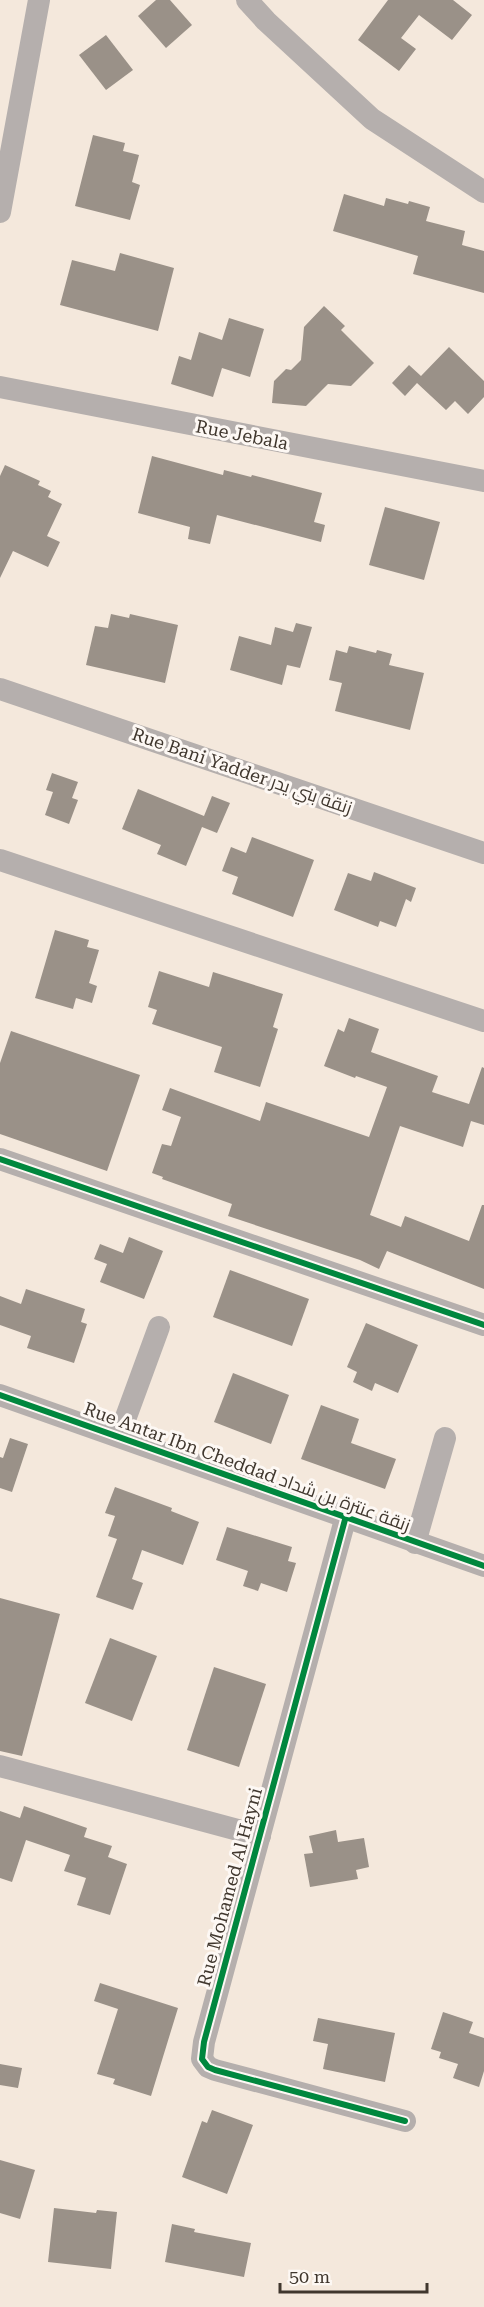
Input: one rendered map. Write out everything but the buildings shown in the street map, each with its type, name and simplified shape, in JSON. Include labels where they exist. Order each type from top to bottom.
[{"type":"street","points":[[247,0],[266,21],[372,119],[484,192]]},
{"type":"street","points":[[0,212],[41,2]]},
{"type":"street","name":"Rue Jebala","points":[[0,387],[484,481]]},
{"type":"street","name":"Rue Bani Yadder زنقة بني يدر","points":[[0,689],[484,853]]},
{"type":"street","points":[[0,860],[484,1021]]},
{"type":"street","points":[[0,1159],[484,1325]]},
{"type":"street","points":[[119,1436],[159,1327]]},
{"type":"street","name":"Rue Antar Ibn Cheddad زنقة عنترة بن شداد","points":[[0,1395],[484,1566]]},
{"type":"street","points":[[415,1543],[446,1438]]},
{"type":"street","name":"Rue Mohamed Al Hayni","points":[[346,1516],[204,2042],[202,2059],[212,2070],[405,2121]]},
{"type":"street","points":[[0,1766],[260,1836]]},
{"type":"cycle path","points":[[0,1159],[484,1325]]},
{"type":"cycle path","points":[[0,1395],[484,1566]]},
{"type":"cycle path","points":[[346,1516],[204,2042],[202,2059],[208,2067],[215,2070],[405,2121]]}]
